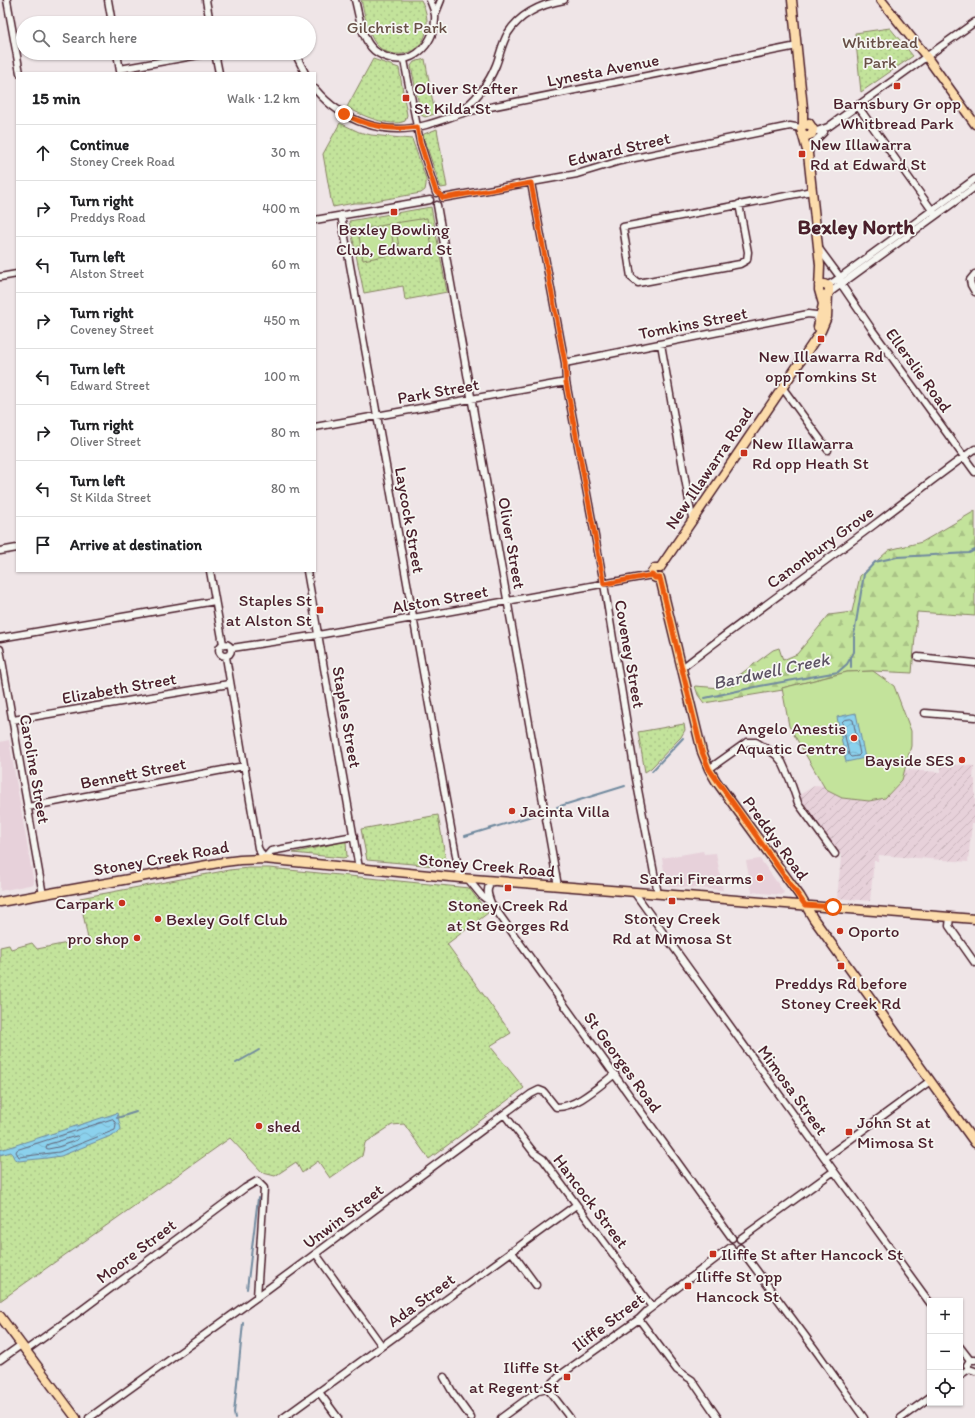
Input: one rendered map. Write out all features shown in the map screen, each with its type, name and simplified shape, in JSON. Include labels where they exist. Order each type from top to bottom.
[{"type":"main road","name":"New Illawarra Road","points":[[782,386],[786,384],[823,326],[828,311],[819,258],[808,154],[802,129],[803,108],[792,0]]},
{"type":"main road","points":[[881,0],[926,56],[975,124]]},
{"type":"main road","name":"New Illawarra Road","points":[[803,108],[812,132],[808,154]]},
{"type":"main road","points":[[802,129],[806,136],[812,132]]},
{"type":"main road","name":"New Illawarra Road","points":[[660,568],[692,518],[782,386],[783,382],[815,333],[819,324],[825,289]]},
{"type":"main road","name":"Preddys Road","points":[[660,568],[663,572],[656,576],[682,668],[702,752],[709,769],[930,1082],[975,1143]]},
{"type":"main road","name":"Stoney Creek Road","points":[[0,902],[224,862],[246,859],[264,859],[468,879],[975,919]]},
{"type":"main road","points":[[0,1316],[76,1418]]},
{"type":"street","points":[[7,0],[16,51]]},
{"type":"street","points":[[108,0],[111,16]]},
{"type":"street","points":[[206,0],[209,16]]},
{"type":"street","points":[[355,0],[364,35],[370,46],[386,57],[399,60],[404,60],[414,56],[424,48],[431,35],[435,16],[441,0]]},
{"type":"street","points":[[430,0],[435,16]]},
{"type":"street","points":[[450,117],[470,103],[484,86],[495,67],[507,35],[519,20],[539,7],[564,0]]},
{"type":"street","points":[[812,132],[828,126],[975,22]]},
{"type":"street","name":"Lynesta Avenue","points":[[316,90],[334,108],[357,121],[382,128],[406,129],[434,123],[470,111],[797,46]]},
{"type":"street","points":[[18,60],[20,72]]},
{"type":"street","points":[[118,60],[120,71],[175,60]]},
{"type":"street","points":[[216,60],[219,72]]},
{"type":"street","points":[[298,60],[304,72]]},
{"type":"street","points":[[404,60],[420,142],[436,192],[443,198],[442,203],[437,205],[432,203],[430,200]]},
{"type":"street","points":[[857,106],[934,213]]},
{"type":"street","points":[[790,126],[798,121],[803,108]]},
{"type":"street","name":"Edward Street","points":[[443,198],[577,174],[620,161],[790,126],[802,129]]},
{"type":"street","points":[[808,154],[812,144],[828,126]]},
{"type":"street","points":[[812,132],[817,136],[824,132]]},
{"type":"street","points":[[825,289],[841,284],[975,180]]},
{"type":"street","name":"Coveney Street","points":[[531,183],[565,363],[566,382],[604,584],[636,779],[658,894]]},
{"type":"street","points":[[825,289],[840,277],[934,213],[975,188]]},
{"type":"street","points":[[739,204],[748,252],[747,260],[740,264],[638,283],[631,278],[623,227],[739,204],[812,190]]},
{"type":"street","points":[[430,200],[431,196],[436,192]]},
{"type":"street","points":[[316,220],[430,200]]},
{"type":"street","name":"Oliver Street","points":[[437,205],[473,399],[558,886]]},
{"type":"street","name":"Laycock Street","points":[[341,215],[460,878]]},
{"type":"street","points":[[818,245],[824,258],[840,277],[841,284]]},
{"type":"street","points":[[0,277],[16,274]]},
{"type":"street","points":[[975,274],[970,280],[975,292]]},
{"type":"street","name":"Ellerslie Road","points":[[841,284],[873,331],[975,472]]},
{"type":"street","name":"Tomkins Street","points":[[565,363],[808,314],[817,315],[819,324]]},
{"type":"street","points":[[661,344],[692,518]]},
{"type":"street","name":"Park Street","points":[[316,427],[566,382]]},
{"type":"street","points":[[782,386],[828,450]]},
{"type":"street","name":"Canonbury Grove","points":[[682,668],[975,449]]},
{"type":"street","points":[[0,551],[16,548]]},
{"type":"street","points":[[210,572],[223,644],[220,647],[219,652],[226,657]]},
{"type":"street","name":"Staples Street","points":[[307,572],[359,868]]},
{"type":"street","name":"Alston Street","points":[[232,648],[318,635],[413,617],[656,576]]},
{"type":"street","points":[[0,638],[215,601]]},
{"type":"street","points":[[223,644],[227,644],[232,648],[230,654],[226,657]]},
{"type":"street","name":"Caroline Street","points":[[0,649],[43,895]]},
{"type":"street","points":[[226,657],[229,684],[258,848],[264,859],[271,851],[354,836]]},
{"type":"street","points":[[918,658],[975,663]]},
{"type":"street","name":"Elizabeth Street","points":[[12,720],[229,684]]},
{"type":"street","points":[[0,692],[7,690]]},
{"type":"street","points":[[925,713],[975,717]]},
{"type":"street","points":[[709,769],[747,742],[756,742],[766,748],[776,755],[782,762],[798,803],[835,854]]},
{"type":"street","name":"Bennett Street","points":[[28,807],[244,766]]},
{"type":"street","name":"St Georges Road","points":[[468,879],[482,896],[491,903],[732,1238]]},
{"type":"street","points":[[491,903],[488,888],[490,883],[496,881]]},
{"type":"street","name":"Mimosa Street","points":[[634,892],[639,901],[927,1299]]},
{"type":"street","points":[[950,917],[949,926],[975,963]]},
{"type":"street","name":"Unwin Street","points":[[88,1418],[316,1254],[531,1094],[539,1090],[544,1092],[556,1106],[564,1107],[579,1100],[615,1074]]},
{"type":"street","points":[[825,1158],[930,1082]]},
{"type":"street","name":"Hancock Street","points":[[504,1114],[534,1153],[543,1159],[652,1307]]},
{"type":"street","points":[[740,1239],[834,1171]]},
{"type":"street","name":"Moore Street","points":[[0,1360],[23,1348],[83,1309],[245,1188],[257,1181],[264,1188],[257,1297]]},
{"type":"street","name":"Ada Street","points":[[282,1418],[576,1205]]},
{"type":"street","points":[[740,1239],[736,1237],[732,1238],[730,1242],[731,1247],[736,1250],[740,1248]]},
{"type":"street","points":[[740,1239],[742,1244],[740,1248]]},
{"type":"street","name":"Iliffe Street","points":[[501,1418],[539,1390],[547,1388],[563,1373],[639,1319],[652,1307],[731,1247]]},
{"type":"street","points":[[740,1248],[864,1418]]},
{"type":"street","points":[[511,1251],[536,1285]]},
{"type":"street","points":[[316,1254],[382,1346]]},
{"type":"street","points":[[639,1319],[678,1370],[692,1380],[718,1418]]},
{"type":"street","points":[[963,1350],[972,1360],[967,1364],[972,1370]]},
{"type":"street","points":[[444,1377],[453,1393],[471,1418]]},
{"type":"street","points":[[547,1388],[570,1418]]},
{"type":"street","points":[[319,1392],[338,1418]]},
{"type":"street","points":[[901,1418],[927,1399]]},
{"type":"shaded area","points":[[9,740],[34,884],[0,891],[0,742]]},
{"type":"shaded area","points":[[941,764],[974,766],[973,779],[975,779],[975,823],[972,823],[968,862],[879,855],[878,861],[874,861],[870,901],[837,898],[842,855],[838,853],[798,796],[816,785],[824,786],[826,790],[842,798],[869,801],[885,798],[902,780],[905,770],[941,772]]},
{"type":"shaded area","points":[[703,851],[704,854],[716,853],[723,890],[669,886],[666,884],[662,858]]},
{"type":"shaded area","name":"Safari Firearms","points":[[760,859],[784,892],[782,895],[752,892],[746,861]]},
{"type":"green space","name":"Gilchrist Park","points":[[361,0],[421,0],[425,9],[427,22],[425,36],[421,43],[416,48],[402,54],[395,54],[382,49],[376,44],[370,34]]},
{"type":"green space","name":"Whitbread Park","points":[[890,28],[913,56],[861,92],[855,33]]},
{"type":"green space","points":[[373,59],[399,68],[407,115],[405,121],[399,123],[383,122],[359,114],[347,107]]},
{"type":"green space","name":"Gilchrist Park","points":[[425,59],[435,114],[425,117],[421,115],[411,66],[414,62]]},
{"type":"green space","points":[[340,123],[359,132],[371,135],[412,139],[426,179],[425,190],[421,193],[333,207],[323,154]]},
{"type":"green space","points":[[437,129],[447,187],[441,188],[423,136],[424,134]]},
{"type":"green space","points":[[431,207],[447,292],[405,300],[403,286],[364,293],[349,221]]},
{"type":"green space","points":[[427,218],[432,248],[400,253],[395,223]]},
{"type":"green space","points":[[390,224],[395,254],[363,260],[358,230]]},
{"type":"green space","points":[[975,511],[975,616],[917,612],[912,673],[873,671],[847,672],[782,688],[783,690],[704,703],[698,695],[695,686],[722,688],[773,650],[779,648],[783,660],[797,654],[829,615],[852,612],[860,576],[889,550],[922,542]]},
{"type":"green space","name":"Angelo Anestis Aquatic Centre","points":[[873,671],[894,686],[911,731],[911,746],[902,780],[885,798],[869,801],[842,798],[826,790],[789,726],[782,688],[847,672]]},
{"type":"green space","points":[[684,724],[685,730],[681,737],[651,768],[645,772],[638,732]]},
{"type":"green space","points":[[438,815],[447,867],[367,860],[361,829]]},
{"type":"green space","points":[[346,841],[347,857],[343,858],[293,853]]},
{"type":"green space","points":[[269,868],[469,888],[488,913],[447,944],[511,1033],[490,1046],[524,1088],[429,1159],[404,1124],[392,1125],[365,1143],[362,1156],[330,1178],[318,1161],[302,1173],[296,1162],[275,1176],[263,1173],[230,1138],[0,1301],[0,947],[9,945],[11,949],[32,943],[37,949],[88,939],[80,898],[229,870]]},
{"type":"water","points":[[856,713],[865,758],[846,762],[837,717]]},
{"type":"water","points":[[117,1113],[121,1129],[118,1133],[61,1156],[19,1161],[14,1158],[11,1152],[0,1155],[0,1150]]},
{"type":"waterway","name":"Bardwell Creek","points":[[705,698],[760,686],[838,672],[847,664],[854,652],[854,635],[864,574],[875,562],[897,557],[969,553],[975,550]]},
{"type":"waterway","name":"Bardwell Creek","points":[[851,657],[851,667]]},
{"type":"waterway","name":"Bardwell Creek","points":[[652,771],[683,738]]},
{"type":"waterway","name":"Bardwell Creek","points":[[557,807],[625,786]]},
{"type":"waterway","name":"Bardwell Creek","points":[[465,836],[535,815]]},
{"type":"waterway","name":"Bardwell Creek","points":[[236,1063],[259,1050]]},
{"type":"waterway","name":"Bardwell Creek","points":[[117,1118],[136,1112]]},
{"type":"waterway","points":[[247,1289],[258,1198]]},
{"type":"waterway","points":[[235,1418],[234,1413],[243,1323]]},
{"type":"place","name":"Barnsbury Gr opp Whitbread Park","points":[[897,86]]},
{"type":"place","name":"Oliver St after St Kilda St","points":[[406,98]]},
{"type":"place","name":"New Illawarra Rd at Edward St","points":[[802,154]]},
{"type":"place","name":"Bexley Bowling Club, Edward St","points":[[394,212]]},
{"type":"place","name":"New Illawarra Rd opp Tomkins St","points":[[821,339]]},
{"type":"place","name":"New Illawarra Rd opp Heath St","points":[[744,453]]},
{"type":"place","name":"Staples St at Alston St","points":[[320,610]]},
{"type":"place","name":"Angelo Anestis Aquatic Centre","points":[[854,738]]},
{"type":"place","name":"Bayside SES","points":[[962,760]]},
{"type":"place","name":"Jacinta Villa","points":[[512,811]]},
{"type":"place","name":"Safari Firearms","points":[[760,878]]},
{"type":"place","name":"Stoney Creek Rd at St Georges Rd","points":[[508,888]]},
{"type":"place","name":"Stoney Creek Rd at Mimosa St","points":[[672,901]]},
{"type":"place","name":"Carpark","points":[[122,903]]},
{"type":"place","name":"Bexley Golf Club","points":[[158,919]]},
{"type":"place","name":"Oporto","points":[[840,931]]},
{"type":"place","name":"pro shop","points":[[137,938]]},
{"type":"place","name":"Preddys Rd before Stoney Creek Rd","points":[[841,966]]},
{"type":"place","name":"shed","points":[[259,1126]]},
{"type":"place","name":"John St at Mimosa St","points":[[849,1132]]},
{"type":"place","name":"Iliffe St after Hancock St","points":[[713,1254]]},
{"type":"place","name":"Iliffe St opp Hancock St","points":[[688,1286]]},
{"type":"place","name":"Iliffe St at Regent St","points":[[567,1377]]},
{"type":"district","name":"Bexley North","points":[[856,226]]},
{"type":"route","points":[[344,114],[370,126],[395,129],[417,127],[420,142],[436,192],[443,198],[531,183],[565,363],[566,382],[604,584],[652,575],[655,578],[660,578],[702,752],[709,769],[716,781],[805,905],[833,907]]}]
